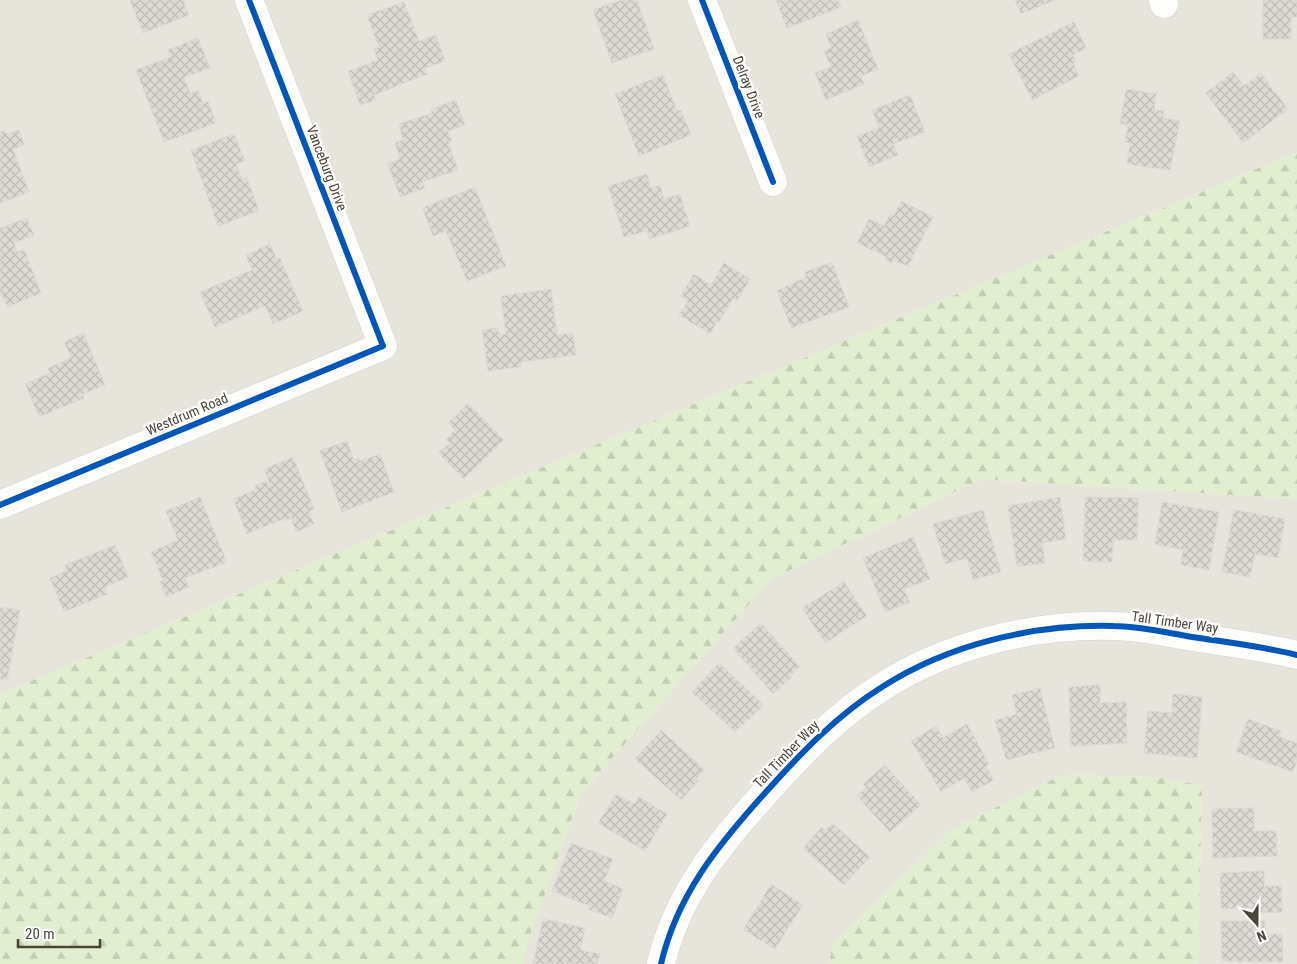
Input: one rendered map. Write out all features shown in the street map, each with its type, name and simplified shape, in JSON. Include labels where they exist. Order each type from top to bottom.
[{"type":"street","name":"Vanceburg Drive","points":[[249,0],[383,346]]},
{"type":"street","name":"Delray Drive","points":[[702,0],[772,182]]},
{"type":"street","name":"Westdrum Road","points":[[0,505],[383,346]]},
{"type":"street","name":"Tall Timber Way","points":[[661,964],[666,941],[696,878],[728,834],[760,798],[809,745],[852,708],[885,685],[931,661],[1002,637],[1062,627],[1113,626],[1297,655]]},
{"type":"shaded area","points":[[0,0],[1297,0],[1297,152],[0,694]]},
{"type":"shaded area","points":[[982,479],[1297,499],[1297,964],[1198,964],[1202,785],[1154,777],[1062,775],[952,829],[833,944],[829,964],[524,964],[524,952],[581,793],[771,579]]},
{"type":"green space","points":[[1297,152],[1297,499],[982,479],[771,579],[581,793],[524,952],[524,964],[0,964],[0,694]]},
{"type":"green space","points":[[1062,775],[1154,777],[1202,785],[1198,964],[829,964],[833,944],[952,829]]},
{"type":"building","points":[[130,0],[183,0],[189,15],[143,33]]},
{"type":"building","points":[[621,0],[637,0],[654,49],[612,63],[593,10]]},
{"type":"building","points":[[776,0],[838,0],[841,7],[787,28]]},
{"type":"building","points":[[1015,0],[1055,0],[1021,14]]},
{"type":"building","points":[[1263,0],[1297,0],[1297,17],[1291,17],[1291,39],[1263,39]]},
{"type":"building","points":[[404,2],[419,41],[436,35],[445,61],[425,68],[427,74],[374,95],[376,100],[360,105],[348,71],[378,60],[374,49],[379,47],[367,15]]},
{"type":"building","points":[[858,20],[878,69],[861,76],[864,84],[826,100],[815,73],[831,67],[824,51],[831,48],[826,34]]},
{"type":"building","points":[[1074,22],[1086,48],[1073,55],[1076,62],[1073,63],[1079,76],[1032,100],[1009,54]]},
{"type":"building","points":[[198,38],[210,68],[184,77],[190,93],[198,90],[203,104],[208,101],[216,123],[164,142],[136,70],[171,57],[168,50]]},
{"type":"building","points":[[1233,72],[1244,86],[1261,73],[1288,109],[1243,143],[1206,93]]},
{"type":"building","points":[[663,75],[677,111],[681,110],[691,135],[639,156],[615,94]]},
{"type":"building","points":[[1126,89],[1156,94],[1154,110],[1164,111],[1163,118],[1180,121],[1170,170],[1127,164],[1130,143],[1125,142],[1128,125],[1120,124]]},
{"type":"building","points":[[910,95],[925,132],[893,144],[898,155],[869,167],[857,136],[879,128],[872,110]]},
{"type":"building","points":[[456,100],[465,125],[448,131],[452,140],[448,142],[458,170],[422,182],[425,188],[400,197],[388,164],[400,159],[395,143],[403,140],[399,124],[432,113],[431,109]]},
{"type":"building","points":[[5,130],[7,134],[19,130],[24,145],[13,149],[29,192],[0,203],[0,132]]},
{"type":"building","points":[[234,134],[245,161],[236,164],[242,179],[247,177],[259,211],[218,226],[191,150]]},
{"type":"building","points":[[647,174],[651,188],[660,185],[664,199],[680,194],[690,226],[649,239],[647,231],[624,237],[608,186]]},
{"type":"building","points":[[475,187],[506,266],[467,281],[446,231],[433,236],[422,208]]},
{"type":"building","points":[[901,201],[933,217],[908,266],[893,260],[892,263],[885,260],[887,257],[857,243],[869,219],[884,226],[890,214],[894,216]]},
{"type":"building","points":[[27,218],[34,235],[14,243],[17,252],[24,249],[41,293],[7,307],[0,291],[0,228]]},
{"type":"building","points":[[270,244],[277,260],[280,258],[303,311],[273,324],[265,306],[215,327],[200,292],[252,270],[246,255]]},
{"type":"building","points":[[832,262],[849,307],[791,328],[777,291],[806,277],[805,272]]},
{"type":"building","points":[[724,263],[750,279],[737,301],[733,298],[710,334],[679,315],[688,301],[681,296],[694,274],[711,285]]},
{"type":"building","points":[[551,289],[557,335],[573,333],[576,355],[520,362],[521,367],[488,371],[482,330],[498,328],[499,334],[506,334],[501,296]]},
{"type":"building","points":[[83,333],[105,385],[83,394],[84,398],[39,417],[25,384],[50,373],[48,368],[71,358],[64,342]]},
{"type":"building","points":[[468,403],[504,440],[464,479],[438,453],[450,443],[446,439],[455,430],[448,423]]},
{"type":"building","points":[[347,441],[354,460],[359,458],[360,461],[380,454],[394,492],[342,512],[320,451]]},
{"type":"building","points":[[293,457],[314,509],[309,511],[314,524],[296,532],[291,518],[284,521],[283,519],[247,534],[233,499],[255,490],[254,486],[266,481],[270,484],[264,469]]},
{"type":"building","points":[[200,497],[227,562],[185,578],[189,587],[166,597],[160,582],[163,580],[151,552],[178,540],[166,511]]},
{"type":"building","points":[[1060,497],[1066,539],[1042,543],[1045,563],[1017,567],[1008,506]]},
{"type":"building","points":[[1085,497],[1138,498],[1137,540],[1113,540],[1112,562],[1083,561]]},
{"type":"building","points":[[1162,502],[1219,512],[1209,570],[1181,565],[1183,550],[1155,544]]},
{"type":"building","points":[[983,510],[1001,572],[973,580],[967,558],[945,564],[933,524]]},
{"type":"building","points":[[1234,510],[1285,519],[1278,558],[1255,554],[1250,577],[1222,572]]},
{"type":"building","points":[[913,537],[930,579],[904,589],[910,602],[885,612],[863,558]]},
{"type":"building","points":[[115,545],[128,577],[105,587],[107,594],[64,612],[50,578],[66,571],[65,565]]},
{"type":"building","points":[[844,582],[867,616],[825,643],[802,608]]},
{"type":"building","points":[[0,607],[20,610],[7,680],[0,679]]},
{"type":"building","points":[[761,623],[800,667],[773,694],[733,648]]},
{"type":"building","points":[[719,663],[764,705],[735,732],[692,692]]},
{"type":"building","points":[[1100,685],[1100,703],[1126,702],[1127,743],[1071,746],[1069,687]]},
{"type":"building","points":[[1040,688],[1055,748],[1006,760],[995,720],[1017,714],[1012,695]]},
{"type":"building","points":[[1173,694],[1202,697],[1197,758],[1144,753],[1148,711],[1172,713]]},
{"type":"building","points":[[1248,719],[1281,731],[1279,737],[1297,743],[1297,761],[1293,772],[1236,752]]},
{"type":"building","points":[[967,724],[989,764],[986,766],[994,780],[972,792],[964,778],[941,792],[911,741],[936,726],[943,738]]},
{"type":"building","points":[[661,730],[704,769],[697,778],[699,780],[681,800],[635,759]]},
{"type":"building","points":[[885,765],[921,805],[890,832],[857,796],[866,787],[863,784]]},
{"type":"building","points":[[616,794],[634,804],[639,797],[667,814],[645,851],[598,823]]},
{"type":"building","points":[[1254,808],[1254,831],[1276,831],[1277,856],[1213,858],[1212,809]]},
{"type":"building","points":[[832,823],[870,857],[844,885],[803,848],[822,827],[825,830]]},
{"type":"building","points":[[571,843],[613,859],[604,881],[623,889],[612,918],[588,909],[590,906],[552,891]]},
{"type":"building","points":[[1264,871],[1264,886],[1281,886],[1282,912],[1254,913],[1254,908],[1221,909],[1220,873]]},
{"type":"building","points":[[771,884],[803,905],[775,949],[743,930]]},
{"type":"building","points":[[543,919],[585,928],[580,950],[600,954],[597,964],[533,964]]},
{"type":"building","points":[[1221,921],[1265,921],[1265,934],[1282,934],[1283,962],[1222,961]]},
{"type":"cycle path","points":[[0,505],[383,346],[249,0]]},
{"type":"cycle path","points":[[702,0],[773,182]]},
{"type":"cycle path","points":[[661,964],[677,915],[701,872],[731,832],[792,764],[834,723],[865,698],[908,672],[964,648],[993,640],[1023,633],[1083,626],[1124,626],[1261,647],[1297,655]]}]
